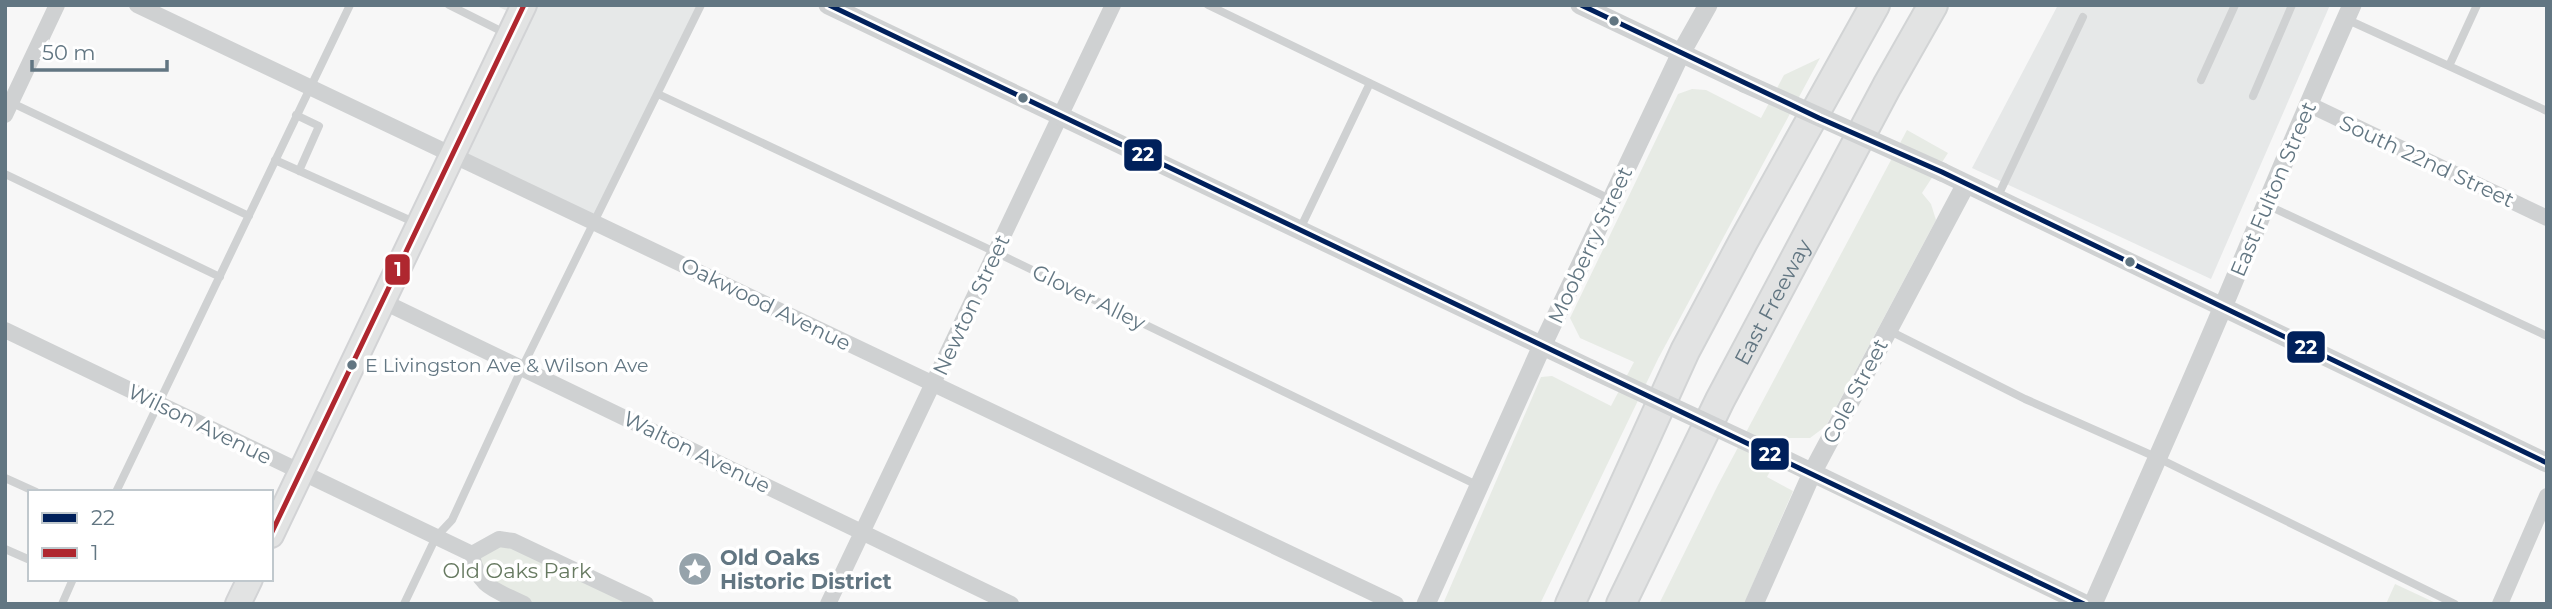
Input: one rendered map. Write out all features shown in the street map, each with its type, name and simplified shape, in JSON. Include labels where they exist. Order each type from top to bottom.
[{"type":"highway","points":[[1570,604],[1685,351],[1749,230],[1875,5]]},
{"type":"highway","name":"East Freeway","points":[[1621,604],[1720,400],[1933,5]]},
{"type":"main road","points":[[273,531],[524,5]]},
{"type":"main road","points":[[238,604],[249,581]]},
{"type":"street","points":[[7,105],[57,5]]},
{"type":"street","name":"Oakwood Avenue","points":[[137,5],[1396,604]]},
{"type":"street","points":[[828,5],[2085,604]]},
{"type":"street","name":"Newton Street","points":[[828,604],[1113,5]]},
{"type":"street","points":[[1580,5],[1744,83],[1942,172],[2547,463]]},
{"type":"street","name":"Mooberry Street","points":[[1426,604],[1542,346],[1681,53],[1708,5]]},
{"type":"street","name":"East Fulton Street","points":[[2093,604],[2349,12]]},
{"type":"street","name":"South 22nd Street","points":[[2308,104],[2547,218]]},
{"type":"street","name":"Cole Street","points":[[1754,604],[1812,473],[1966,184]]},
{"type":"street","name":"Walton Avenue","points":[[382,301],[1011,604]]},
{"type":"street","name":"Wilson Avenue","points":[[5,330],[472,554]]},
{"type":"street","points":[[2500,604],[2547,496]]},
{"type":"street","points":[[524,604],[486,585],[474,567],[472,554],[499,539],[513,541],[646,604]]},
{"type":"lane","points":[[117,490],[350,5]]},
{"type":"lane","points":[[449,5],[510,35]]},
{"type":"lane","points":[[404,604],[436,537],[452,520],[522,368],[701,5]]},
{"type":"lane","points":[[1208,5],[1612,200]]},
{"type":"lane","points":[[2201,80],[2235,5]]},
{"type":"lane","points":[[2253,96],[2292,5]]},
{"type":"lane","points":[[2449,66],[2477,5]]},
{"type":"lane","points":[[2349,12],[2449,66],[2547,111]]},
{"type":"lane","points":[[1997,199],[2083,17]]},
{"type":"lane","points":[[1300,230],[1370,83]]},
{"type":"lane","name":"Glover Alley","points":[[658,94],[995,251],[1479,486]]},
{"type":"lane","points":[[7,105],[249,216]]},
{"type":"lane","points":[[296,115],[319,126],[299,171]]},
{"type":"lane","points":[[275,160],[419,224]]},
{"type":"lane","points":[[5,174],[220,277]]},
{"type":"lane","points":[[2265,204],[2547,336]]},
{"type":"lane","points":[[1888,330],[2025,399],[2158,458],[2455,604]]},
{"type":"lane","points":[[5,478],[32,490]]},
{"type":"lane","points":[[5,549],[28,559]]},
{"type":"lane","points":[[62,604],[72,581]]},
{"type":"shaded area","points":[[495,5],[700,5],[597,221],[454,154],[519,17]]},
{"type":"shaded area","points":[[2058,5],[2330,5],[2211,279],[1972,168]]},
{"type":"green space","points":[[1820,58],[1658,359],[1540,604],[1443,604],[1541,377],[1552,376],[1611,406],[1634,362],[1580,338],[1570,318],[1678,94],[1692,89],[1706,90],[1761,118],[1784,75]]},
{"type":"green space","points":[[1907,130],[1948,153],[1922,193],[1931,204],[1936,220],[1826,426],[1810,438],[1787,438],[1767,477],[1793,491],[1744,604],[1659,604],[1718,485]]},
{"type":"green space","name":"Old Oaks Park","points":[[499,540],[641,604],[533,604],[485,581],[476,568],[483,548]]},
{"type":"green space","points":[[2395,584],[2438,604],[2386,604]]},
{"type":"transit line","name":"1","points":[[273,530],[524,5]]},
{"type":"transit line","name":"22","points":[[829,5],[2084,604]]},
{"type":"transit line","name":"22","points":[[1581,5],[1819,118],[1942,172],[2547,463]]},
{"type":"place","name":"E Livingston Ave & Wilson Ave","points":[[352,365]]},
{"type":"place","name":"Old Oaks Historic District","points":[[695,569]]}]
